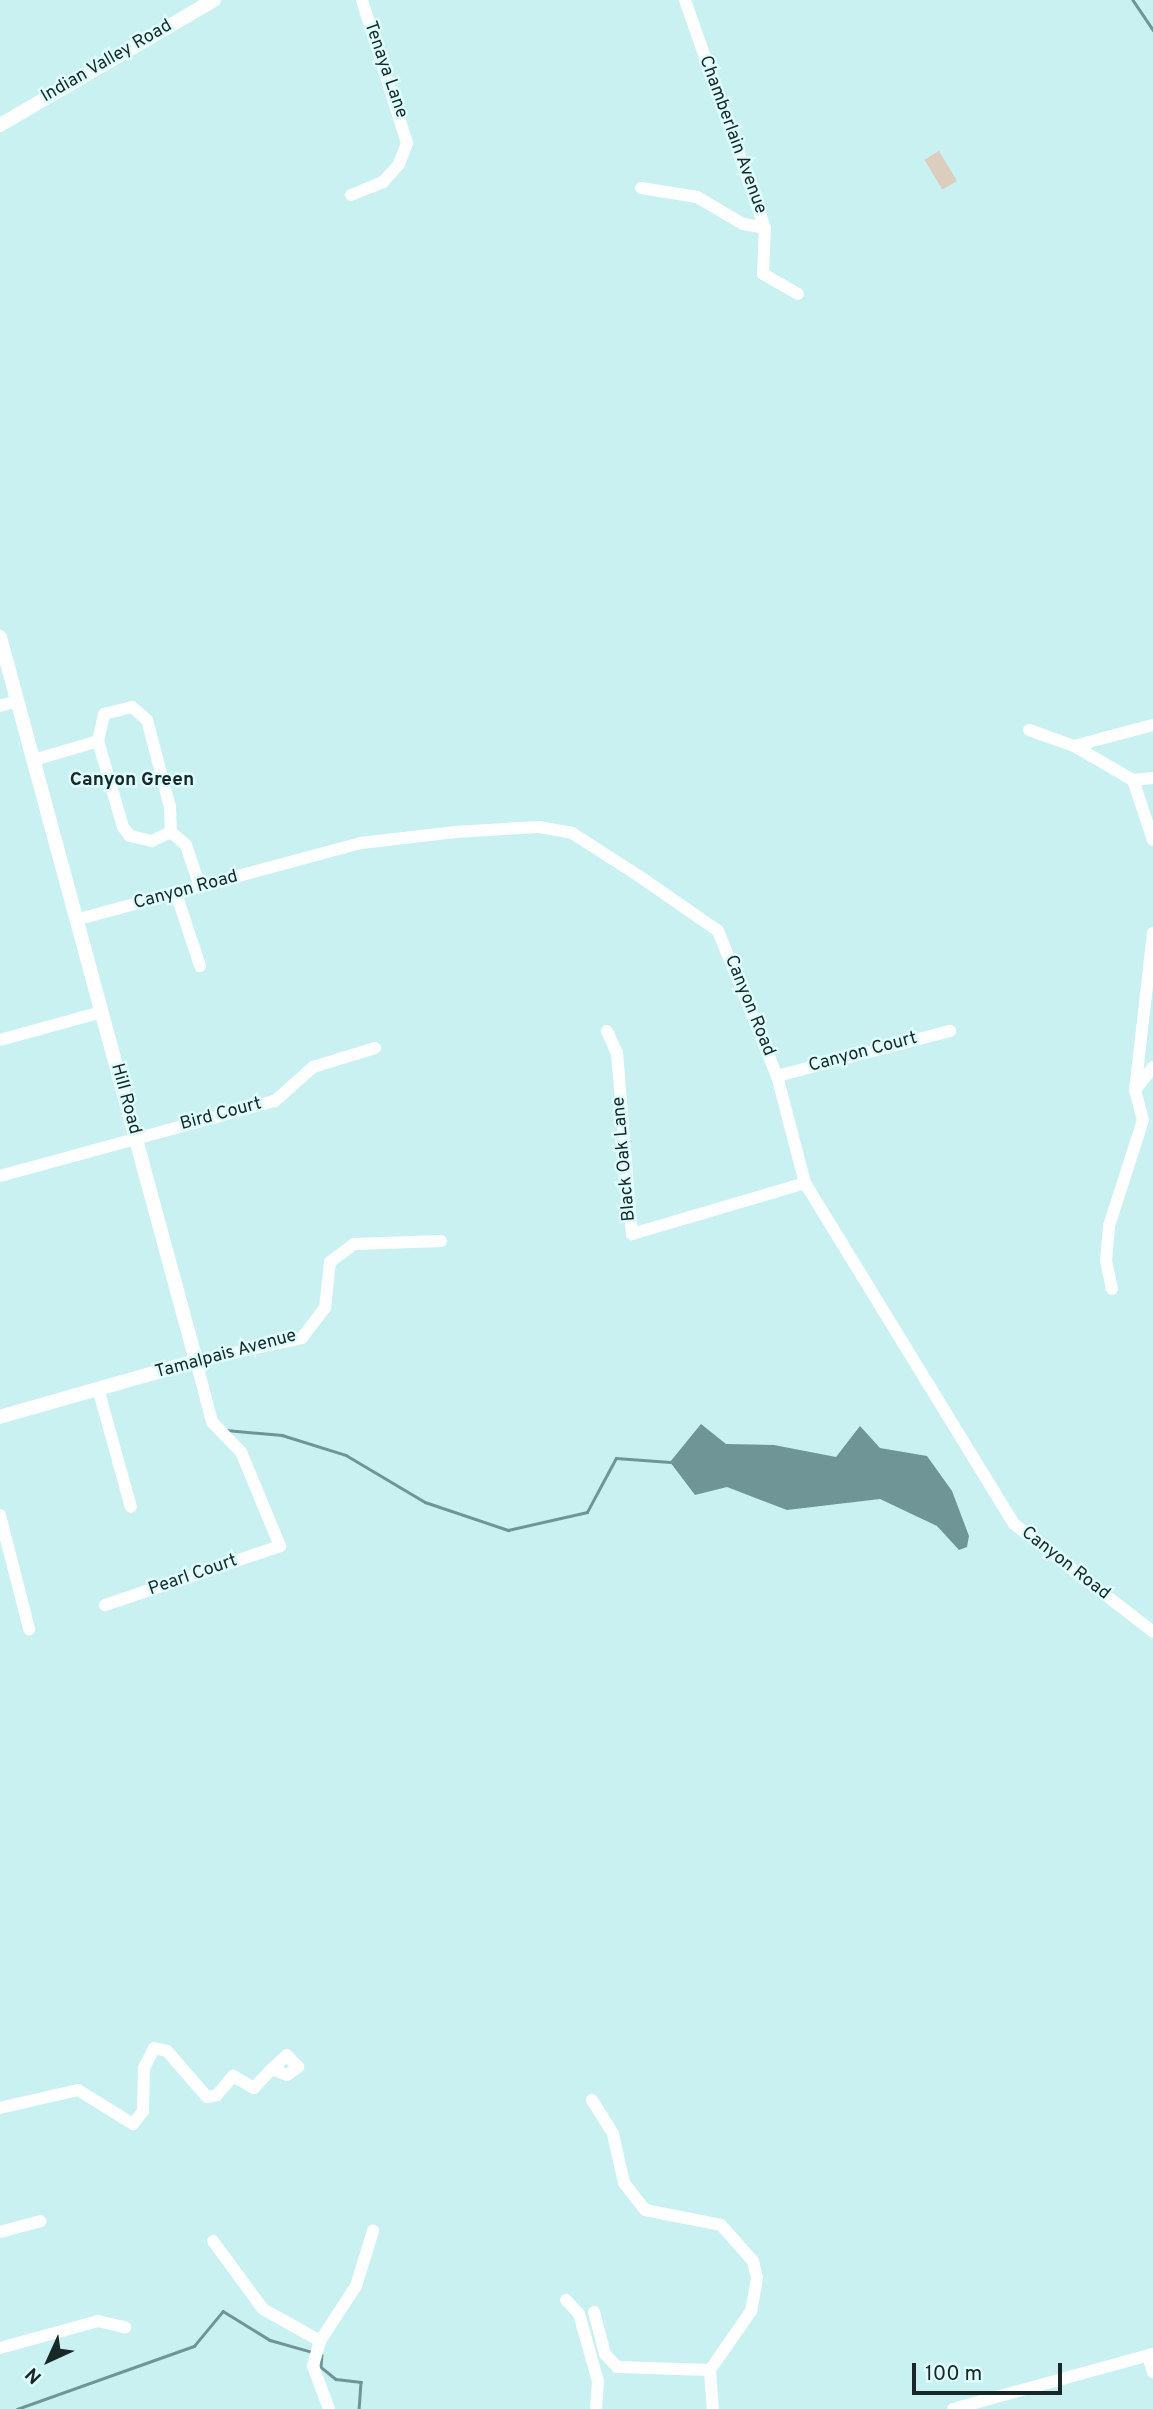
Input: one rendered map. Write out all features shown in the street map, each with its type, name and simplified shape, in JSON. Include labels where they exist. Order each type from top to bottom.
[{"type":"street","name":"Indian Valley Road","points":[[0,125],[214,0]]},
{"type":"street","name":"Tenaya Lane","points":[[351,195],[383,182],[399,164],[407,143],[362,0]]},
{"type":"street","name":"Chamberlain Avenue","points":[[685,0],[765,228],[763,274],[798,294]]},
{"type":"street","points":[[641,188],[697,197],[743,224],[765,228]]},
{"type":"street","name":"Hill Road","points":[[0,637],[79,919],[212,1422],[241,1452],[280,1546]]},
{"type":"street","points":[[0,706],[18,701]]},
{"type":"street","points":[[171,832],[143,842],[129,835],[98,741],[98,723],[108,709],[132,707],[143,715],[170,807],[171,832],[186,845],[200,887]]},
{"type":"street","points":[[1074,746],[1153,725]]},
{"type":"street","points":[[1029,730],[1074,746],[1133,780],[1153,778]]},
{"type":"street","points":[[34,760],[98,741]]},
{"type":"street","points":[[1133,780],[1153,840]]},
{"type":"street","name":"Canyon Road","points":[[79,919],[361,843],[540,827],[572,833],[718,931],[777,1076],[805,1183],[1014,1524],[1153,1632]]},
{"type":"street","points":[[176,893],[200,965]]},
{"type":"street","points":[[1112,1289],[1106,1261],[1109,1226],[1143,1120],[1135,1090],[1153,933]]},
{"type":"street","points":[[0,1040],[102,1012]]},
{"type":"street","name":"Black Oak Lane","points":[[607,1031],[617,1053],[632,1234],[805,1183]]},
{"type":"street","name":"Canyon Court","points":[[777,1076],[950,1031]]},
{"type":"street","name":"Bird Court","points":[[0,1176],[275,1101],[313,1067],[375,1048]]},
{"type":"street","points":[[1135,1090],[1153,1067]]},
{"type":"street","name":"Tamalpais Avenue","points":[[0,1418],[99,1392],[196,1361],[302,1338],[325,1308],[330,1262],[354,1244],[441,1241]]},
{"type":"street","points":[[99,1392],[131,1507]]},
{"type":"street","points":[[0,1515],[29,1629]]},
{"type":"street","name":"Pearl Court","points":[[106,1605],[280,1546]]},
{"type":"street","points":[[0,2108],[59,2093],[94,2095],[119,2119],[133,2124],[143,2112],[144,2068],[154,2048],[167,2051],[207,2097],[217,2095],[233,2076],[254,2088],[272,2069]]},
{"type":"street","points":[[592,2100],[613,2134],[624,2183],[645,2210],[722,2225],[753,2261],[757,2278],[751,2311],[710,2370],[713,2409]]},
{"type":"street","points":[[0,2232],[41,2221]]},
{"type":"street","points":[[329,2409],[313,2366],[319,2343],[356,2286],[373,2231]]},
{"type":"street","points":[[213,2241],[263,2309],[319,2343]]},
{"type":"street","points":[[566,2300],[579,2314],[598,2381],[596,2409]]},
{"type":"street","points":[[594,2312],[605,2354],[617,2367],[710,2370]]},
{"type":"street","points":[[0,2348],[98,2321],[125,2327]]},
{"type":"street","points":[[953,2409],[994,2404],[1150,2355],[1153,2372]]},
{"type":"shaded area","points":[[939,151],[957,181],[942,190],[924,160]]},
{"type":"water","points":[[701,1424],[726,1444],[774,1445],[836,1457],[860,1426],[880,1448],[927,1456],[952,1491],[969,1536],[967,1547],[959,1550],[937,1526],[880,1499],[787,1510],[727,1487],[695,1495],[670,1462]]},
{"type":"waterway","points":[[1133,0],[1153,30]]},
{"type":"waterway","points":[[226,1430],[282,1435],[346,1455],[425,1502],[508,1530],[587,1512],[616,1458],[670,1462]]},
{"type":"waterway","points":[[17,2409],[194,2346],[223,2311],[270,2340],[312,2352]]},
{"type":"waterway","points":[[322,2355],[321,2367],[336,2379],[361,2382],[359,2409]]},
{"type":"district","name":"Canyon Green","points":[[132,781]]}]
